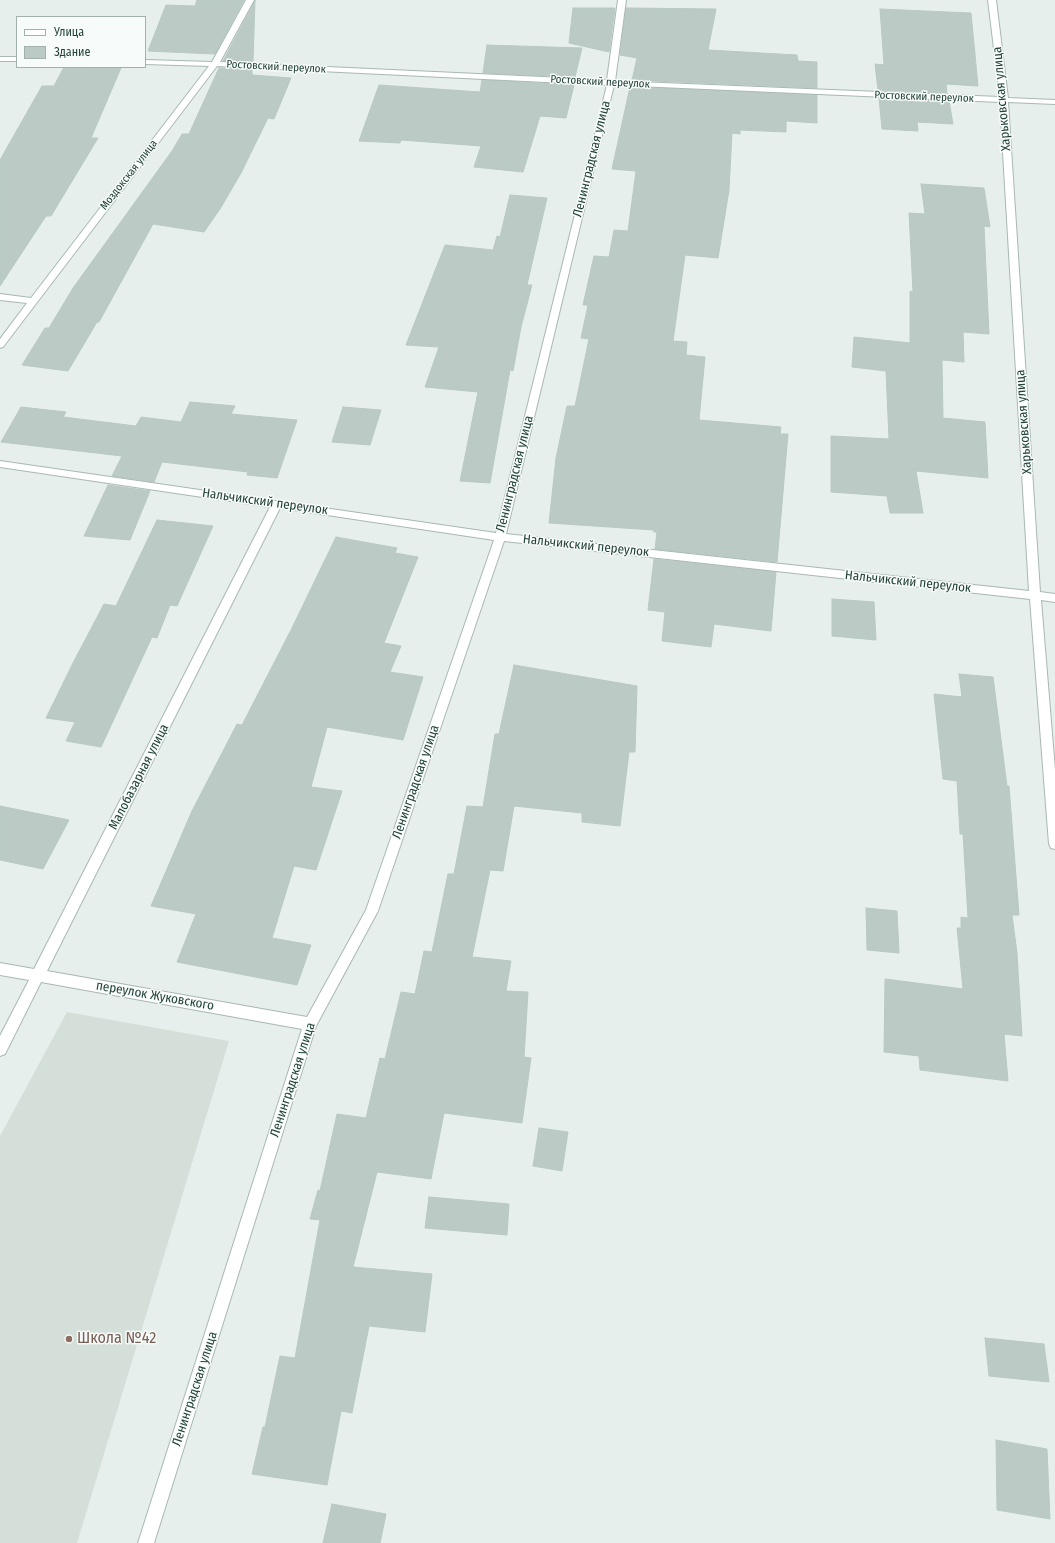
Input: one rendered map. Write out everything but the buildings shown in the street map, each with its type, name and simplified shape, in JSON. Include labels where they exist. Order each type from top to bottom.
[{"type":"street","name":"Моздокская улица","points":[[0,345],[215,64],[250,0]]},
{"type":"street","name":"Ленинградская улица","points":[[146,1543],[310,1024],[372,911],[500,537],[611,83],[622,0]]},
{"type":"street","name":"Харьковская улица","points":[[992,0],[1004,100],[1035,597],[1055,844]]},
{"type":"street","points":[[0,59],[16,59]]},
{"type":"street","name":"Ростовский переулок","points":[[146,62],[1055,102]]},
{"type":"street","points":[[0,296],[33,301]]},
{"type":"street","name":"Нальчикский переулок","points":[[0,464],[500,537],[1055,598]]},
{"type":"street","name":"Малобазарная улица","points":[[0,1050],[277,504]]},
{"type":"street","name":"переулок Жуковского","points":[[0,969],[310,1024]]},
{"type":"shaded area","name":"Школа №42","points":[[67,1012],[229,1041],[77,1543],[0,1543],[0,1136]]},
{"type":"place","name":"Школа №42","points":[[69,1339]]}]
